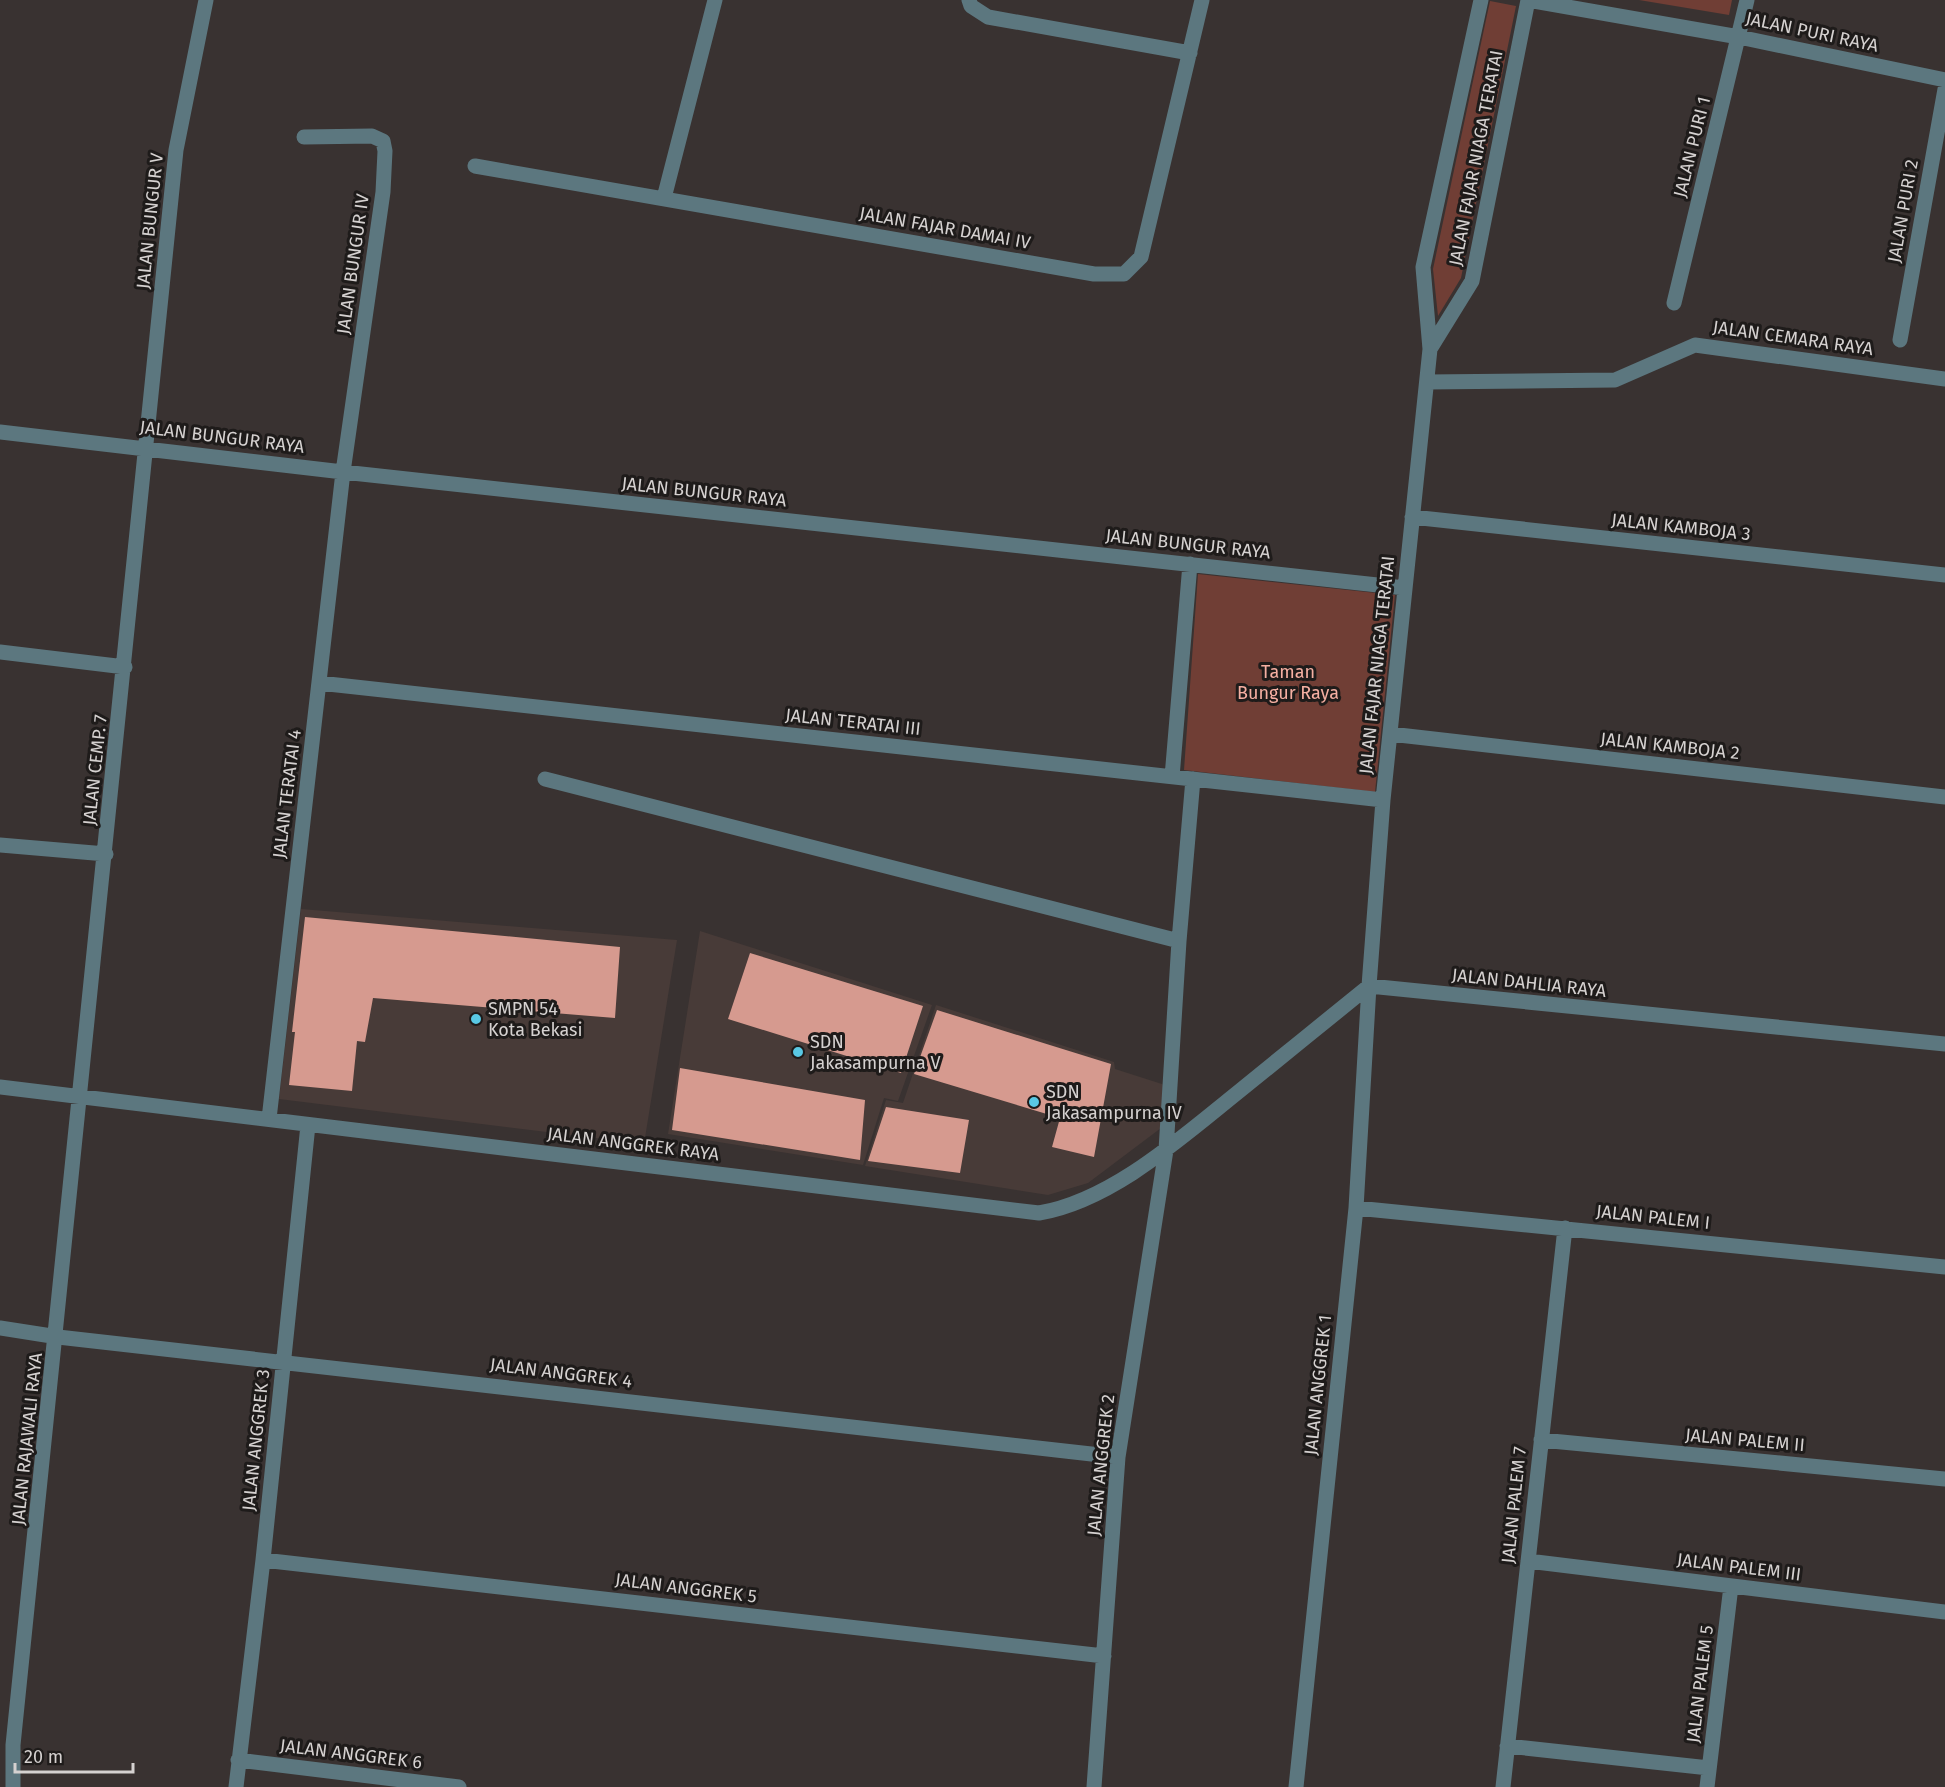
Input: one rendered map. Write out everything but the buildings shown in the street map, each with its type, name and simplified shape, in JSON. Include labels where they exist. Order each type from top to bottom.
[{"type":"street","name":"JALAN BUNGUR V","points":[[147,447],[176,150],[206,0]]},
{"type":"street","points":[[664,198],[715,0]]},
{"type":"street","points":[[969,0],[970,6],[988,17],[1190,53]]},
{"type":"street","name":"JALAN FAJAR DAMAI IV","points":[[475,166],[1094,274],[1125,274],[1141,257],[1202,0]]},
{"type":"street","name":"JALAN FAJAR NIAGA TERATAI","points":[[1369,986],[1383,800],[1430,349],[1423,267],[1480,0]]},
{"type":"street","name":"JALAN FAJAR NIAGA TERATAI","points":[[1430,349],[1472,281],[1528,0]]},
{"type":"street","name":"JALAN PURI RAYA","points":[[1528,0],[1739,37],[1945,80]]},
{"type":"street","name":"JALAN PURI 1","points":[[1674,303],[1747,0]]},
{"type":"street","name":"JALAN PURI 2","points":[[1900,340],[1945,89]]},
{"type":"street","name":"JALAN BUNGUR IV","points":[[304,137],[372,136],[383,141],[385,151],[383,192],[343,472]]},
{"type":"street","name":"JALAN CEMARA RAYA","points":[[1427,382],[1615,380],[1695,345],[1945,379]]},
{"type":"street","name":"JALAN BUNGUR RAYA","points":[[0,432],[147,447],[343,472],[1405,588]]},
{"type":"street","name":"JALAN CEMP. 7","points":[[80,1096],[147,447]]},
{"type":"street","name":"JALAN TERATAI 4","points":[[269,1119],[343,472]]},
{"type":"street","name":"JALAN KAMBOJA 3","points":[[1412,517],[1945,575]]},
{"type":"street","points":[[1172,777],[1190,564]]},
{"type":"street","points":[[0,652],[125,667]]},
{"type":"street","name":"JALAN TERATAI III","points":[[319,683],[1383,800]]},
{"type":"street","name":"JALAN KAMBOJA 2","points":[[1390,734],[1945,797]]},
{"type":"street","points":[[545,779],[1179,941]]},
{"type":"street","name":"JALAN ANGGREK 2","points":[[1094,1787],[1118,1457],[1166,1150],[1179,941],[1193,779]]},
{"type":"street","points":[[0,845],[106,854]]},
{"type":"street","points":[[1166,1150],[1369,986]]},
{"type":"street","name":"JALAN DAHLIA RAYA","points":[[1369,986],[1945,1044]]},
{"type":"street","name":"JALAN ANGGREK 1","points":[[1296,1787],[1356,1208],[1369,986]]},
{"type":"street","name":"JALAN ANGGREK RAYA","points":[[0,1087],[1039,1213],[1082,1202],[1166,1150]]},
{"type":"street","name":"JALAN RAJAWALI RAYA","points":[[13,1787],[7,1745],[58,1336],[80,1096]]},
{"type":"street","name":"JALAN ANGGREK 3","points":[[236,1787],[263,1560],[308,1125]]},
{"type":"street","name":"JALAN PALEM I","points":[[1356,1208],[1945,1267]]},
{"type":"street","name":"JALAN PALEM 7","points":[[1503,1787],[1565,1228]]},
{"type":"street","name":"JALAN ANGGREK 4","points":[[0,1328],[1118,1457]]},
{"type":"street","name":"JALAN PALEM II","points":[[1541,1440],[1945,1479]]},
{"type":"street","name":"JALAN ANGGREK 5","points":[[263,1560],[1104,1656]]},
{"type":"street","name":"JALAN PALEM III","points":[[1528,1562],[1945,1612]]},
{"type":"street","name":"JALAN PALEM 5","points":[[1707,1787],[1731,1586]]},
{"type":"street","points":[[1507,1746],[1709,1768]]},
{"type":"street","name":"JALAN ANGGREK 6","points":[[238,1760],[459,1787]]},
{"type":"shaded area","name":"SMPN 54 Kota Bekasi","points":[[301,909],[677,940],[644,1144],[279,1099]]},
{"type":"shaded area","name":"SDN Jakasampurna V","points":[[700,931],[932,1005],[898,1101],[884,1098],[863,1165],[668,1134]]},
{"type":"shaded area","name":"SDN Jakasampurna IV","points":[[936,1005],[1114,1062],[1115,1069],[1165,1085],[1165,1125],[1088,1183],[1048,1195],[865,1166],[886,1100],[903,1103]]},
{"type":"green space","points":[[1639,0],[1732,0],[1729,15]]},
{"type":"green space","points":[[1490,1],[1516,6],[1461,278],[1438,316],[1433,269]]},
{"type":"green space","name":"Taman Bungur Raya","points":[[1198,574],[1395,595],[1375,792],[1184,770]]},
{"type":"place","name":"SMPN 54 Kota Bekasi","points":[[476,1019]]},
{"type":"place","name":"SDN Jakasampurna V","points":[[798,1052]]},
{"type":"place","name":"SDN Jakasampurna IV","points":[[1034,1102]]}]
